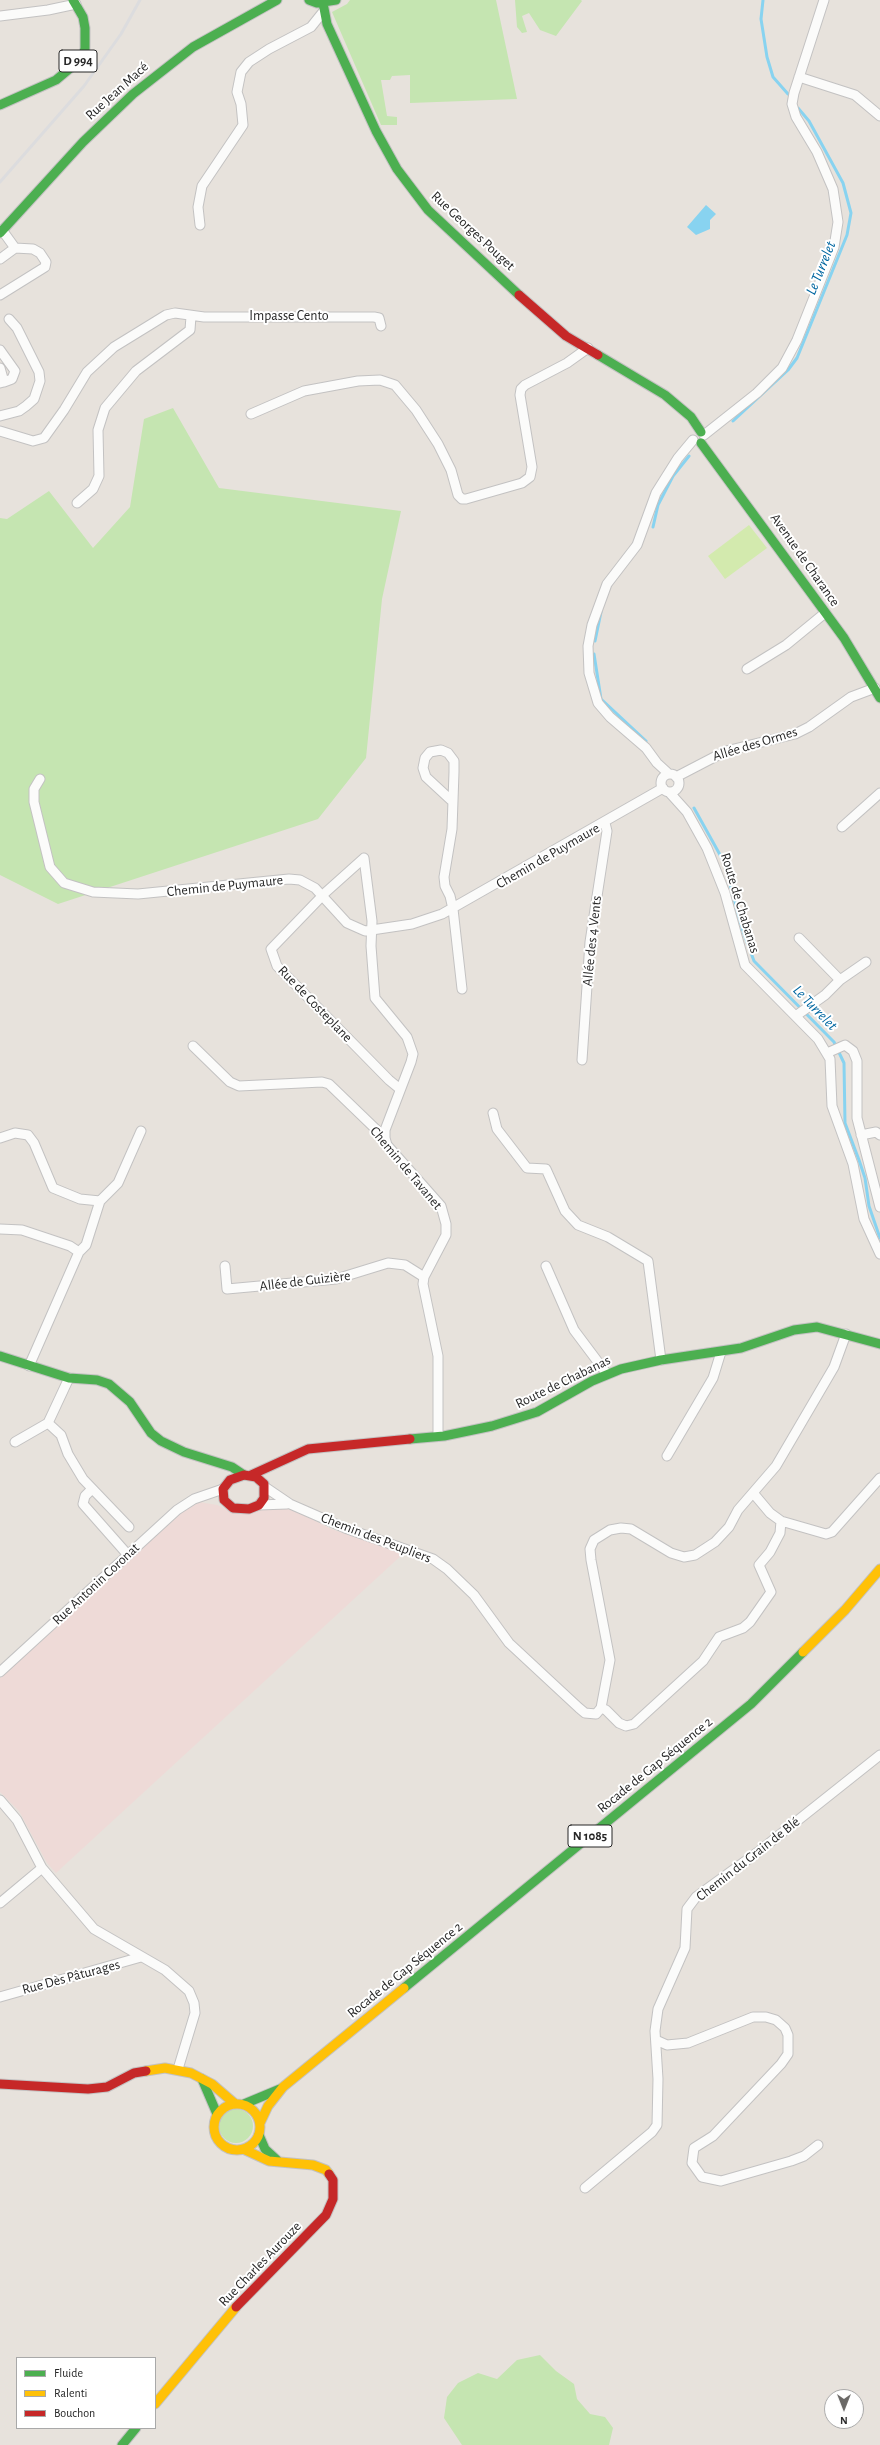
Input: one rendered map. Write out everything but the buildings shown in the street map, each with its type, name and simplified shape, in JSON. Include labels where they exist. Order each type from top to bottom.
[{"type":"street","name":"Rue Jean Macé","points":[[1,232],[82,142],[132,94],[192,47],[277,0]]},
{"type":"street","points":[[309,0],[323,3],[336,0]]},
{"type":"street","points":[[670,790],[679,783],[669,776],[646,748],[610,717],[598,703],[589,672],[588,646],[592,625],[607,584],[637,545],[656,493],[678,458],[699,437],[756,393],[782,368],[797,340],[834,247],[838,222],[833,189],[817,152],[793,110],[793,97],[824,0]]},
{"type":"street","points":[[0,16],[48,10],[74,2]]},
{"type":"street","name":"D 994","points":[[0,105],[56,80],[74,67],[85,49],[85,28],[83,17],[74,2]]},
{"type":"street","name":"Rue Georges Pouget","points":[[323,3],[323,12],[376,131],[408,186],[428,210],[502,277],[544,318],[588,348],[665,395],[685,412],[699,437]]},
{"type":"street","points":[[200,225],[198,207],[202,186],[243,125],[241,104],[237,92],[241,72],[249,62],[269,49],[311,28],[323,12]]},
{"type":"street","points":[[800,77],[855,95],[880,116]]},
{"type":"street","points":[[1,232],[15,248]]},
{"type":"street","points":[[0,259],[15,248],[33,249],[40,253],[46,262],[44,268],[0,295]]},
{"type":"street","points":[[0,431],[33,441],[40,440],[64,410],[87,372],[114,347],[166,315],[175,313],[191,316],[190,330],[136,371],[105,408],[98,430],[99,476],[93,489],[77,503]]},
{"type":"street","name":"Impasse Cento","points":[[191,316],[374,317],[379,318],[381,326]]},
{"type":"street","points":[[0,416],[19,411],[34,399],[40,381],[39,372],[17,328],[9,319]]},
{"type":"street","points":[[251,414],[312,389],[358,381],[380,380],[395,385],[416,410],[438,444],[451,470],[458,495],[462,500],[522,483],[530,477],[532,466],[520,395],[521,389],[525,385],[567,363],[588,348]]},
{"type":"street","points":[[0,350],[15,371],[12,379],[2,382],[0,368]]},
{"type":"street","name":"Avenue de Charance","points":[[699,437],[825,613],[878,692]]},
{"type":"street","points":[[747,669],[786,645],[825,613]]},
{"type":"street","name":"Allée des Ormes","points":[[669,776],[726,751],[795,734],[809,727],[852,697],[878,692]]},
{"type":"street","points":[[453,802],[426,777],[423,768],[425,758],[430,752],[442,750],[448,753],[454,761],[453,802],[452,829],[444,877],[445,886],[450,896],[453,909],[462,989]]},
{"type":"street","points":[[669,776],[670,790]]},
{"type":"street","name":"Chemin de Puymaure","points":[[40,779],[34,789],[34,802],[50,867],[58,879],[72,888],[112,894],[138,894],[289,879],[306,882],[323,896],[352,927],[360,931],[371,931],[428,920],[453,909],[605,823],[670,790]]},
{"type":"street","name":"Route de Chabanas","points":[[670,790],[687,812],[716,868],[745,965],[760,983],[801,1011],[818,1039],[829,1052],[832,1070],[832,1106],[853,1164],[864,1219],[880,1254]]},
{"type":"street","points":[[842,827],[880,793]]},
{"type":"street","name":"Allée des 4 Vents","points":[[582,1060],[590,942],[607,831],[605,823]]},
{"type":"street","points":[[323,896],[364,858],[372,921],[371,931],[375,998],[407,1037],[413,1054],[385,1130],[385,1138]]},
{"type":"street","name":"Rue de Costeplane","points":[[323,896],[271,949],[277,966],[389,1080],[400,1089]]},
{"type":"street","points":[[800,938],[840,980]]},
{"type":"street","points":[[801,1011],[825,995],[840,980],[866,962]]},
{"type":"street","name":"Chemin de Tavanet","points":[[193,1046],[230,1082],[239,1086],[322,1082],[329,1084],[378,1134],[385,1138],[387,1145],[441,1206],[444,1213],[446,1235],[424,1277]]},
{"type":"street","points":[[829,1052],[843,1046],[849,1047],[853,1051],[857,1061],[857,1118],[880,1207]]},
{"type":"street","points":[[493,1113],[497,1129],[527,1168],[546,1169],[565,1211],[578,1224],[608,1237],[648,1261],[661,1360]]},
{"type":"street","points":[[29,1366],[79,1252],[86,1245],[100,1202],[118,1183],[141,1131]]},
{"type":"street","points":[[861,1135],[876,1132],[880,1135]]},
{"type":"street","points":[[0,1138],[15,1133],[28,1135],[34,1143],[53,1188],[80,1199],[100,1202]]},
{"type":"street","points":[[0,1229],[22,1230],[70,1246],[79,1252]]},
{"type":"street","name":"Allée de Guizière","points":[[225,1266],[227,1289],[336,1279],[388,1263],[405,1265],[424,1277]]},
{"type":"street","points":[[546,1266],[574,1330],[607,1374]]},
{"type":"street","points":[[424,1277],[423,1284],[438,1356],[438,1436]]},
{"type":"street","name":"Route de Chabanas","points":[[248,1475],[308,1449],[324,1446],[438,1436],[492,1426],[537,1412],[607,1374],[640,1364],[741,1348],[802,1328],[817,1327],[880,1344]]},
{"type":"street","points":[[781,1521],[780,1533],[770,1552],[758,1565],[770,1592],[750,1622],[743,1628],[719,1637],[703,1661],[634,1724],[626,1726],[619,1723],[606,1710],[601,1708],[610,1660],[591,1560],[590,1549],[594,1540],[610,1530],[621,1528],[631,1529],[671,1553],[684,1557],[695,1555],[715,1542],[729,1527],[738,1510],[754,1494],[776,1466],[834,1367],[846,1334]]},
{"type":"street","points":[[667,1456],[713,1378],[721,1352]]},
{"type":"street","points":[[0,1356],[69,1378],[97,1380],[114,1387],[130,1402],[151,1433],[162,1441],[184,1452],[232,1467],[248,1475],[264,1486]]},
{"type":"street","points":[[15,1442],[48,1423],[69,1378]]},
{"type":"street","points":[[48,1423],[61,1435],[68,1454],[83,1479],[129,1527]]},
{"type":"street","points":[[194,1499],[226,1503],[242,1509],[259,1504],[264,1498],[264,1486],[280,1461]]},
{"type":"street","points":[[216,1462],[224,1474],[223,1497],[226,1503]]},
{"type":"street","points":[[224,1486],[248,1475]]},
{"type":"street","points":[[754,1494],[770,1513],[781,1521],[818,1533],[826,1534],[832,1532],[880,1478]]},
{"type":"street","name":"Rue Antonin Coronat","points":[[0,1672],[176,1510],[194,1499],[224,1486]]},
{"type":"street","name":"Chemin des Peupliers","points":[[264,1486],[290,1504],[345,1528],[433,1559],[447,1569],[474,1595],[509,1643],[579,1708],[591,1714],[596,1714],[601,1708]]},
{"type":"street","points":[[92,1489],[85,1496],[83,1504],[128,1555]]},
{"type":"street","name":"Chemin des Peupliers","points":[[259,1504],[290,1504]]},
{"type":"street","name":"Rocade de Gap Séquence 2","points":[[260,2123],[268,2106],[284,2087],[751,1704],[845,1610],[880,1569]]},
{"type":"street","name":"Chemin du Grain de Blé","points":[[585,2188],[649,2134],[657,2125],[658,2079],[656,2040],[658,2009],[685,1948],[687,1909],[696,1897],[753,1856],[880,1755]]},
{"type":"street","points":[[0,1800],[17,1820],[42,1868],[94,1929],[178,1980],[192,1997],[196,2013],[178,2069]]},
{"type":"street","points":[[0,1903],[42,1868]]},
{"type":"street","name":"Rue Dès Pâturages","points":[[0,1997],[141,1957]]},
{"type":"street","points":[[656,2040],[667,2045],[688,2043],[753,2018],[766,2017],[776,2020],[785,2028],[788,2035],[788,2054],[781,2064],[713,2136],[694,2148],[692,2163],[702,2177],[721,2181],[791,2161],[804,2156],[818,2145]]},
{"type":"street","points":[[0,2084],[88,2089],[107,2087],[134,2074],[150,2069],[178,2069],[202,2079],[234,2103],[244,2104],[254,2111],[260,2123],[259,2135],[265,2149],[284,2164]]},
{"type":"street","points":[[202,2079],[217,2114]]},
{"type":"street","name":"Rocade de Gap Séquence 2","points":[[244,2104],[284,2087]]},
{"type":"street","points":[[234,2103],[217,2114],[213,2127],[216,2140],[229,2150],[243,2149],[253,2144],[259,2135]]},
{"type":"street","name":"Rue Charles Aurouze","points":[[156,2403],[241,2301],[284,2256],[308,2235],[331,2206],[334,2188],[333,2180],[326,2170],[313,2165],[284,2164],[269,2161],[243,2149]]},
{"type":"street","points":[[122,2445],[135,2429]]},
{"type":"shaded area","points":[[199,1502],[217,1505],[235,1513],[278,1507],[296,1511],[331,1529],[404,1553],[56,1873],[47,1863],[19,1811],[0,1792],[0,1678],[180,1513]]},
{"type":"green space","points":[[350,0],[496,0],[517,99],[410,103],[410,75],[392,76],[390,80],[381,80],[387,116],[397,117],[397,125],[381,125],[332,12],[347,4]]},
{"type":"green space","points":[[515,0],[582,1],[556,36],[540,30],[529,13],[522,16],[527,32],[522,33],[517,27]]},
{"type":"green space","points":[[173,408],[219,488],[401,511],[382,599],[366,758],[318,819],[58,904],[0,875],[0,518],[7,519],[49,491],[93,548],[130,507],[144,419]]},
{"type":"green space","points":[[749,525],[767,548],[725,579],[708,556]]},
{"type":"green space","points":[[233,2109],[239,2109],[243,2110],[250,2116],[253,2126],[252,2133],[246,2140],[239,2143],[233,2143],[229,2142],[222,2136],[219,2129],[219,2123],[220,2119],[226,2112]]},
{"type":"green space","points":[[540,2355],[556,2371],[574,2384],[577,2399],[590,2414],[605,2417],[613,2428],[609,2445],[462,2445],[444,2418],[447,2397],[458,2383],[478,2373],[497,2379],[517,2360]]},
{"type":"water","points":[[706,205],[716,214],[710,220],[710,229],[696,235],[687,227]]},
{"type":"waterway","name":"Le Turrelet","points":[[763,0],[761,19],[767,57],[773,77],[788,94]]},
{"type":"waterway","name":"Le Turrelet","points":[[733,421],[788,370],[797,358],[847,235],[851,213],[843,183],[809,121],[798,108]]},
{"type":"waterway","name":"Le Turrelet","points":[[653,527],[658,505],[673,476],[689,456]]},
{"type":"waterway","name":"Le Turrelet","points":[[595,641],[601,612]]},
{"type":"waterway","name":"Le Turrelet","points":[[594,654],[601,699],[646,741]]},
{"type":"waterway","name":"Le Turrelet","points":[[694,808],[724,862],[743,931],[754,961],[834,1042],[844,1063],[845,1123],[865,1178],[869,1206],[880,1238]]},
{"type":"railway","points":[[0,182],[84,86],[121,34],[140,0]]},
{"type":"traffic: fast","points":[[0,105],[56,80],[81,59],[85,49],[85,28],[83,17],[73,0]]},
{"type":"traffic: fast","points":[[0,233],[83,142],[133,94],[193,47],[277,0]]},
{"type":"traffic: fast","points":[[309,0],[317,3],[336,0]]},
{"type":"traffic: fast","points":[[323,3],[327,24],[376,131],[397,169],[428,210],[519,295]]},
{"type":"traffic: fast","points":[[598,355],[665,395],[691,417],[701,432]]},
{"type":"traffic: fast","points":[[701,443],[844,638],[880,698]]},
{"type":"traffic: fast","points":[[410,1439],[444,1436],[492,1426],[537,1412],[592,1381],[621,1369],[661,1360],[741,1348],[794,1330],[817,1327],[880,1344]]},
{"type":"traffic: fast","points":[[0,1356],[69,1378],[97,1380],[109,1384],[130,1402],[151,1433],[161,1441],[184,1452],[232,1467],[244,1475]]},
{"type":"traffic: fast","points":[[404,1988],[751,1704],[803,1652]]},
{"type":"traffic: fast","points":[[202,2079],[217,2114]]},
{"type":"traffic: fast","points":[[244,2104],[280,2089]]},
{"type":"traffic: fast","points":[[259,2135],[265,2149],[277,2160]]},
{"type":"traffic: fast","points":[[122,2445],[135,2429]]},
{"type":"traffic: slow","points":[[803,1652],[845,1610],[880,1569]]},
{"type":"traffic: slow","points":[[260,2123],[268,2106],[283,2087],[404,1988]]},
{"type":"traffic: slow","points":[[146,2071],[165,2068],[191,2073],[212,2084],[234,2103]]},
{"type":"traffic: slow","points":[[242,2104],[246,2105],[256,2114],[259,2118],[260,2127],[259,2136],[250,2146],[242,2150],[232,2150],[224,2146],[215,2136],[214,2122],[218,2114],[228,2105],[242,2104]]},
{"type":"traffic: slow","points":[[243,2149],[269,2161],[313,2165],[326,2170],[329,2174]]},
{"type":"traffic: slow","points":[[156,2403],[236,2307]]},
{"type":"traffic: jam","points":[[519,295],[566,336],[598,355]]},
{"type":"traffic: jam","points":[[251,1475],[308,1449],[410,1439]]},
{"type":"traffic: jam","points":[[244,1475],[256,1477],[264,1484],[264,1498],[259,1505],[249,1509],[233,1508],[224,1500],[223,1489],[230,1480],[244,1475]]},
{"type":"traffic: jam","points":[[0,2084],[88,2089],[107,2087],[134,2073],[146,2071]]},
{"type":"traffic: jam","points":[[236,2307],[326,2215],[333,2199],[333,2180],[329,2174]]}]
